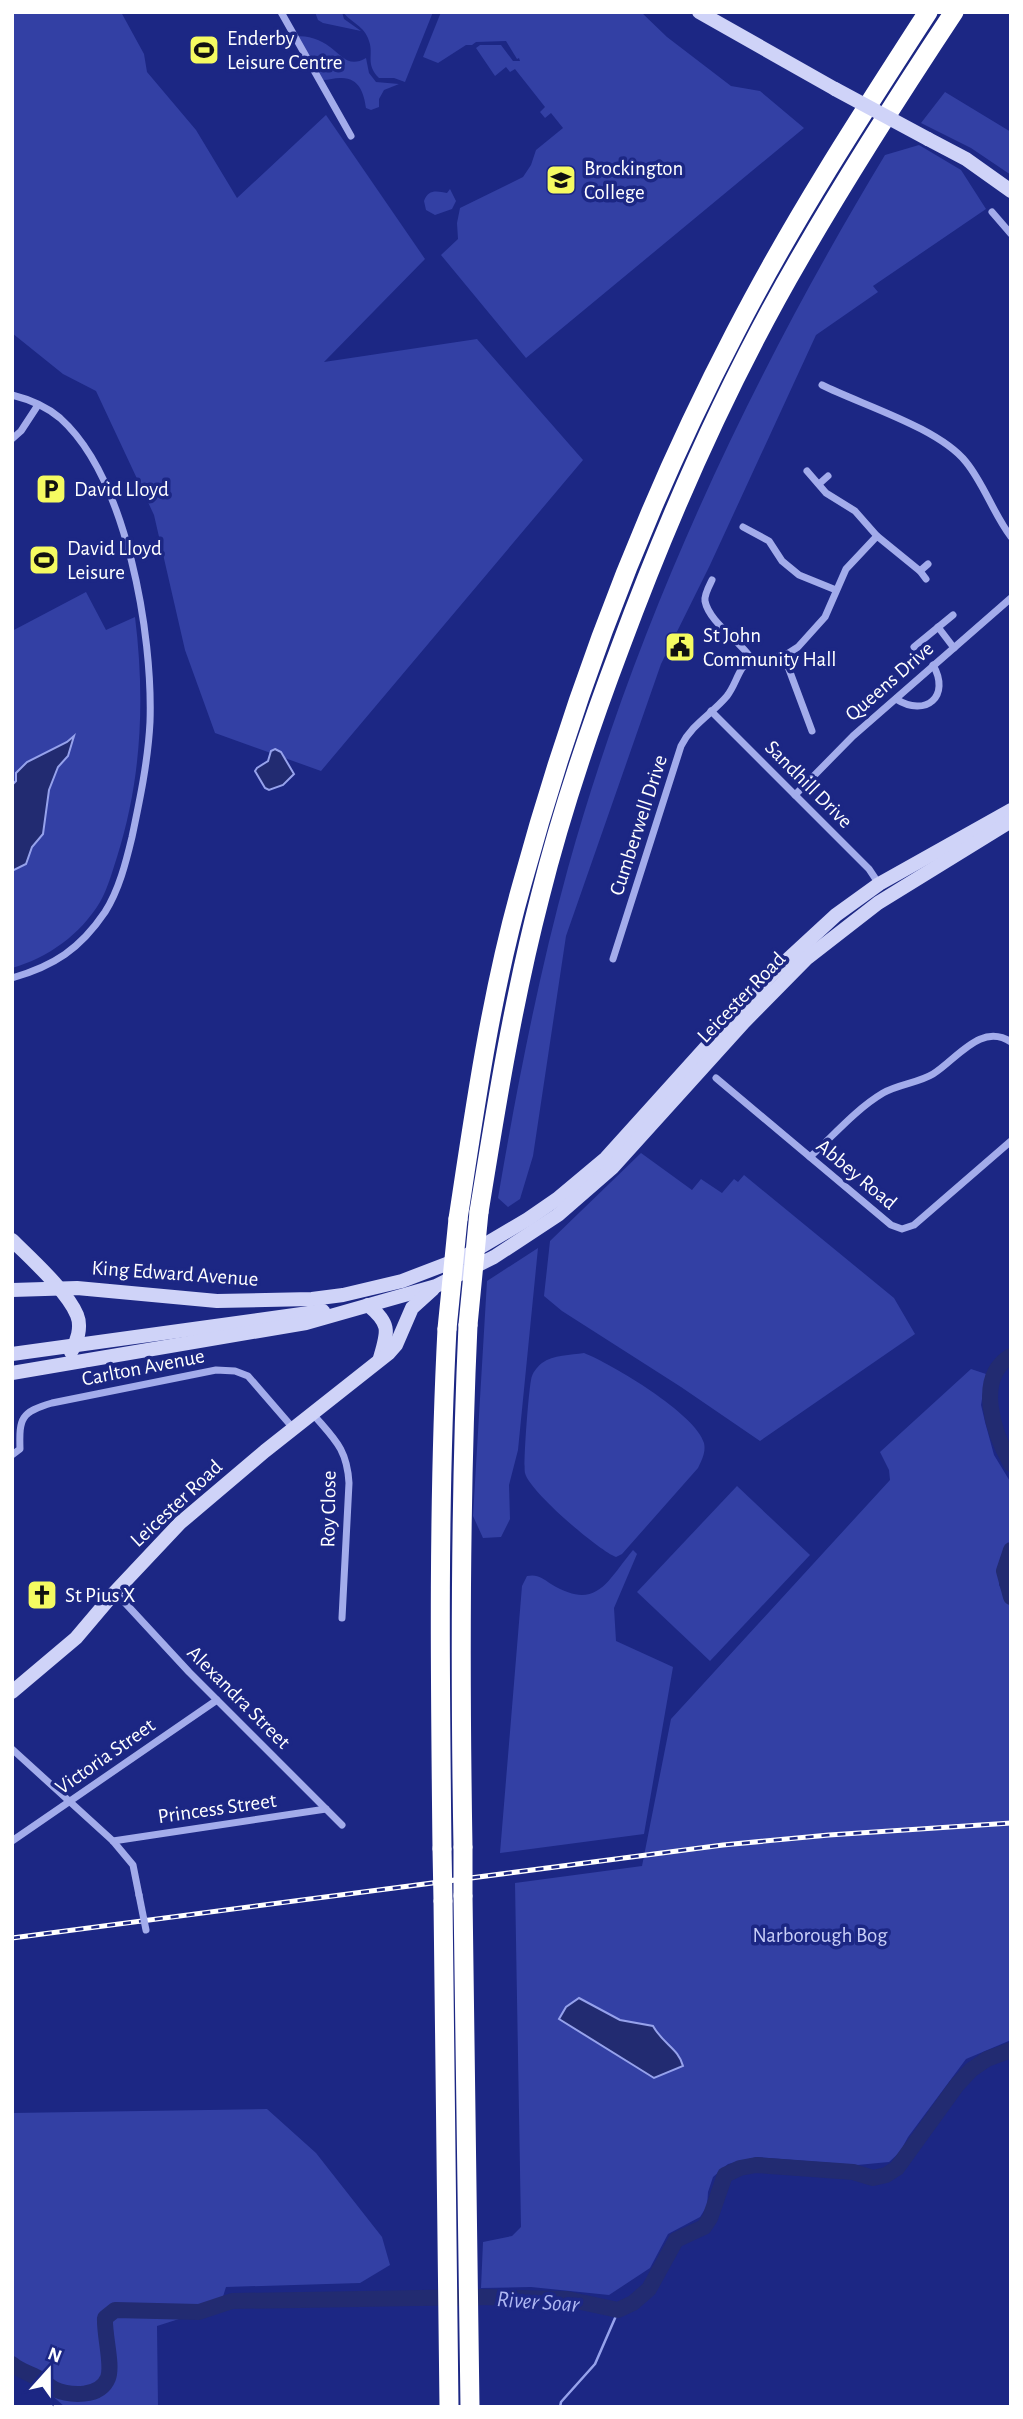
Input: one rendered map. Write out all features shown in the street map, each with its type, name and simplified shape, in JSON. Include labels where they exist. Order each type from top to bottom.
[{"type":"highway","points":[[449,2407],[439,1573],[441,1451],[447,1329],[458,1219],[486,1050],[521,886],[550,787],[605,626],[663,482],[735,332],[808,202],[928,12]]},
{"type":"highway","points":[[470,2407],[460,1580],[462,1453],[468,1325],[480,1212],[517,997],[540,896],[583,751],[657,548],[720,408],[799,258],[849,174],[954,12]]},
{"type":"main road","points":[[699,12],[835,89],[967,159],[1011,191]]},
{"type":"main road","name":"Leicester Road","points":[[528,1219],[557,1199],[606,1158],[772,974],[814,934],[879,884],[1010,820]]},
{"type":"main road","name":"Leicester Road","points":[[529,1235],[558,1215],[612,1168],[744,1022],[806,959],[878,903],[1010,820]]},
{"type":"main road","name":"King Edward Avenue","points":[[12,1290],[77,1288],[217,1301],[312,1299],[343,1295],[439,1269],[485,1246],[528,1219]]},
{"type":"main road","name":"King Edward Avenue","points":[[12,1373],[306,1323],[436,1286],[494,1257],[529,1235]]},
{"type":"main road","points":[[12,1240],[60,1289],[77,1316],[79,1330],[75,1346],[62,1366]]},
{"type":"main road","name":"Leicester Road","points":[[12,1692],[76,1638],[180,1523],[396,1345],[412,1308],[436,1286]]},
{"type":"main road","points":[[364,1306],[382,1317],[385,1325],[386,1342],[380,1358]]},
{"type":"main road","name":"King Edward Avenue","points":[[12,1354],[364,1306]]},
{"type":"street","points":[[281,12],[351,136]]},
{"type":"street","points":[[992,212],[1011,234]]},
{"type":"street","points":[[822,385],[929,433],[953,449],[966,462],[998,520],[1011,537]]},
{"type":"street","points":[[12,395],[59,417],[83,444],[98,470],[115,510],[140,593],[149,671],[150,722],[141,802],[127,858],[106,910],[91,931],[61,958],[41,970],[12,978]]},
{"type":"street","points":[[12,439],[38,405]]},
{"type":"street","points":[[807,471],[826,493],[855,511],[877,536],[926,579]]},
{"type":"street","points":[[819,484],[828,476]]},
{"type":"street","points":[[743,527],[769,541],[782,561],[799,575],[836,590]]},
{"type":"street","points":[[712,580],[705,603],[722,628],[743,646],[751,658],[784,656],[798,647],[825,617],[846,569],[877,536]]},
{"type":"street","points":[[775,568],[782,561]]},
{"type":"street","points":[[920,572],[928,564]]},
{"type":"street","name":"Queens Drive","points":[[794,795],[853,736],[1011,598]]},
{"type":"street","points":[[914,647],[953,615]]},
{"type":"street","points":[[938,627],[954,648]]},
{"type":"street","points":[[784,656],[812,731]]},
{"type":"street","name":"Cumberwell Drive","points":[[613,959],[681,746],[688,732],[729,693],[738,671],[751,658]]},
{"type":"street","points":[[895,699],[917,707],[933,701],[940,682],[933,665]]},
{"type":"street","name":"Sandhill Drive","points":[[711,711],[869,869],[879,884]]},
{"type":"street","points":[[810,1157],[873,1100],[892,1088],[927,1077],[976,1040],[992,1035],[1011,1042]]},
{"type":"street","name":"Abbey Road","points":[[716,1078],[891,1225],[902,1230],[914,1225],[1011,1141]]},
{"type":"street","name":"Carlton Avenue","points":[[12,1455],[20,1449],[19,1423],[30,1409],[216,1370],[235,1371],[248,1376],[293,1428]]},
{"type":"street","name":"Roy Close","points":[[312,1413],[340,1446],[348,1465],[342,1618]]},
{"type":"street","name":"Alexandra Street","points":[[115,1592],[217,1700],[342,1825]]},
{"type":"street","name":"Victoria Street","points":[[12,1840],[217,1700]]},
{"type":"street","points":[[12,1749],[113,1841],[132,1865],[146,1930]]},
{"type":"street","name":"Princess Street","points":[[113,1841],[326,1810]]},
{"type":"green space","points":[[12,12],[121,12],[144,54],[147,72],[196,130],[237,198],[326,115],[425,259],[324,362],[477,339],[583,460],[321,771],[215,733],[185,650],[154,515],[96,391],[63,374],[12,333]]},
{"type":"green space","points":[[315,12],[342,12],[344,19],[361,31],[323,23],[318,20]]},
{"type":"green space","points":[[343,12],[433,12],[405,82],[394,78],[379,78],[372,68],[367,36]]},
{"type":"green space","name":"Brockington College","points":[[441,12],[641,12],[667,37],[731,86],[760,91],[804,128],[526,358],[441,255],[458,239],[460,208],[523,177],[536,150],[563,128],[551,113],[545,118],[540,112],[545,107],[515,69],[510,72],[506,67],[495,76],[476,48],[480,45],[501,45],[513,61],[520,61],[506,41],[466,45],[438,63],[423,57]]},
{"type":"green space","points":[[296,36],[322,42],[350,61],[366,58],[369,73],[376,82],[399,84],[384,90],[379,99],[379,107],[371,110],[366,108],[362,92],[352,80],[323,80]]},
{"type":"green space","points":[[945,92],[1011,132],[1011,175],[971,148],[921,123]]},
{"type":"green space","points":[[919,145],[961,170],[986,209],[873,286],[878,292],[816,335],[710,565],[661,664],[566,936],[533,1156],[520,1199],[508,1207],[498,1198],[547,950],[596,774],[628,682],[702,501],[789,325],[885,155]]},
{"type":"green space","points":[[450,189],[456,201],[452,209],[435,215],[426,210],[424,201],[428,194],[436,191],[447,193]]},
{"type":"green space","points":[[86,592],[106,630],[135,617],[140,708],[132,798],[110,880],[92,914],[73,934],[51,951],[12,968],[12,631]]},
{"type":"green space","points":[[641,1153],[692,1190],[701,1179],[722,1193],[734,1179],[738,1182],[744,1175],[894,1298],[915,1334],[760,1441],[562,1311],[544,1296],[550,1241]]},
{"type":"green space","points":[[538,1248],[518,1450],[509,1485],[510,1519],[501,1537],[483,1538],[473,1516],[487,1281]]},
{"type":"green space","points":[[584,1353],[652,1391],[686,1418],[698,1431],[704,1443],[704,1453],[698,1468],[622,1554],[616,1557],[565,1519],[538,1493],[525,1473],[529,1393],[533,1374],[546,1360]]},
{"type":"green space","name":"Narborough Bog","points":[[971,1369],[986,1374],[981,1405],[994,1455],[1011,1483],[1011,1540],[1001,1559],[999,1585],[1011,1608],[1011,2040],[966,2059],[908,2137],[900,2152],[889,2162],[857,2165],[757,2157],[728,2164],[713,2177],[707,2206],[700,2217],[668,2234],[650,2268],[609,2295],[531,2287],[481,2288],[483,2242],[512,2236],[521,2227],[515,1883],[642,1866],[671,1719],[890,1480],[889,1470],[880,1452]]},
{"type":"green space","points":[[737,1486],[810,1555],[710,1661],[637,1592]]},
{"type":"green space","points":[[633,1550],[637,1554],[614,1608],[616,1641],[673,1667],[644,1834],[500,1853],[522,1586],[527,1576],[534,1576],[567,1592],[590,1594],[608,1582]]},
{"type":"green space","points":[[267,2109],[316,2153],[382,2237],[390,2265],[360,2283],[226,2287],[220,2306],[157,2326],[158,2407],[65,2407],[12,2360],[12,2113]]},
{"type":"shaded area","points":[[74,736],[68,756],[58,767],[49,790],[43,834],[32,847],[26,864],[12,871],[12,785],[16,781],[16,773],[27,762]]},
{"type":"shaded area","points":[[275,749],[281,752],[294,774],[283,785],[269,790],[255,771],[268,761],[271,751]]},
{"type":"shaded area","points":[[579,1998],[620,2020],[653,2026],[678,2055],[683,2066],[654,2078],[559,2019],[566,2007]]},
{"type":"waterway","name":"River Soar","points":[[1011,1356],[1000,1366],[993,1378],[990,1392],[994,1422],[1011,1464]]},
{"type":"waterway","name":"River Soar","points":[[1011,1550],[1004,1571],[1011,1597]]},
{"type":"waterway","name":"River Soar","points":[[12,2364],[61,2391],[84,2394],[98,2389],[104,2385],[109,2372],[105,2318],[115,2310],[199,2312],[232,2301],[481,2297],[567,2299],[618,2310],[633,2303],[649,2289],[676,2240],[704,2227],[710,2218],[725,2175],[756,2165],[853,2172],[873,2178],[886,2175],[897,2168],[957,2085],[971,2070],[987,2059],[1011,2050]]},
{"type":"waterway","points":[[560,2407],[561,2402],[595,2364],[619,2309]]},
{"type":"railway","points":[[12,1938],[723,1845],[1011,1823]]},
{"type":"place","name":"Enderby Leisure Centre","points":[[204,50]]},
{"type":"place","name":"Brockington College","points":[[561,180]]},
{"type":"place","name":"David Lloyd","points":[[51,489]]},
{"type":"place","name":"David Lloyd Leisure","points":[[44,560]]},
{"type":"place","name":"St John Community Hall","points":[[680,647]]},
{"type":"place","name":"St Pius X","points":[[42,1595]]}]
